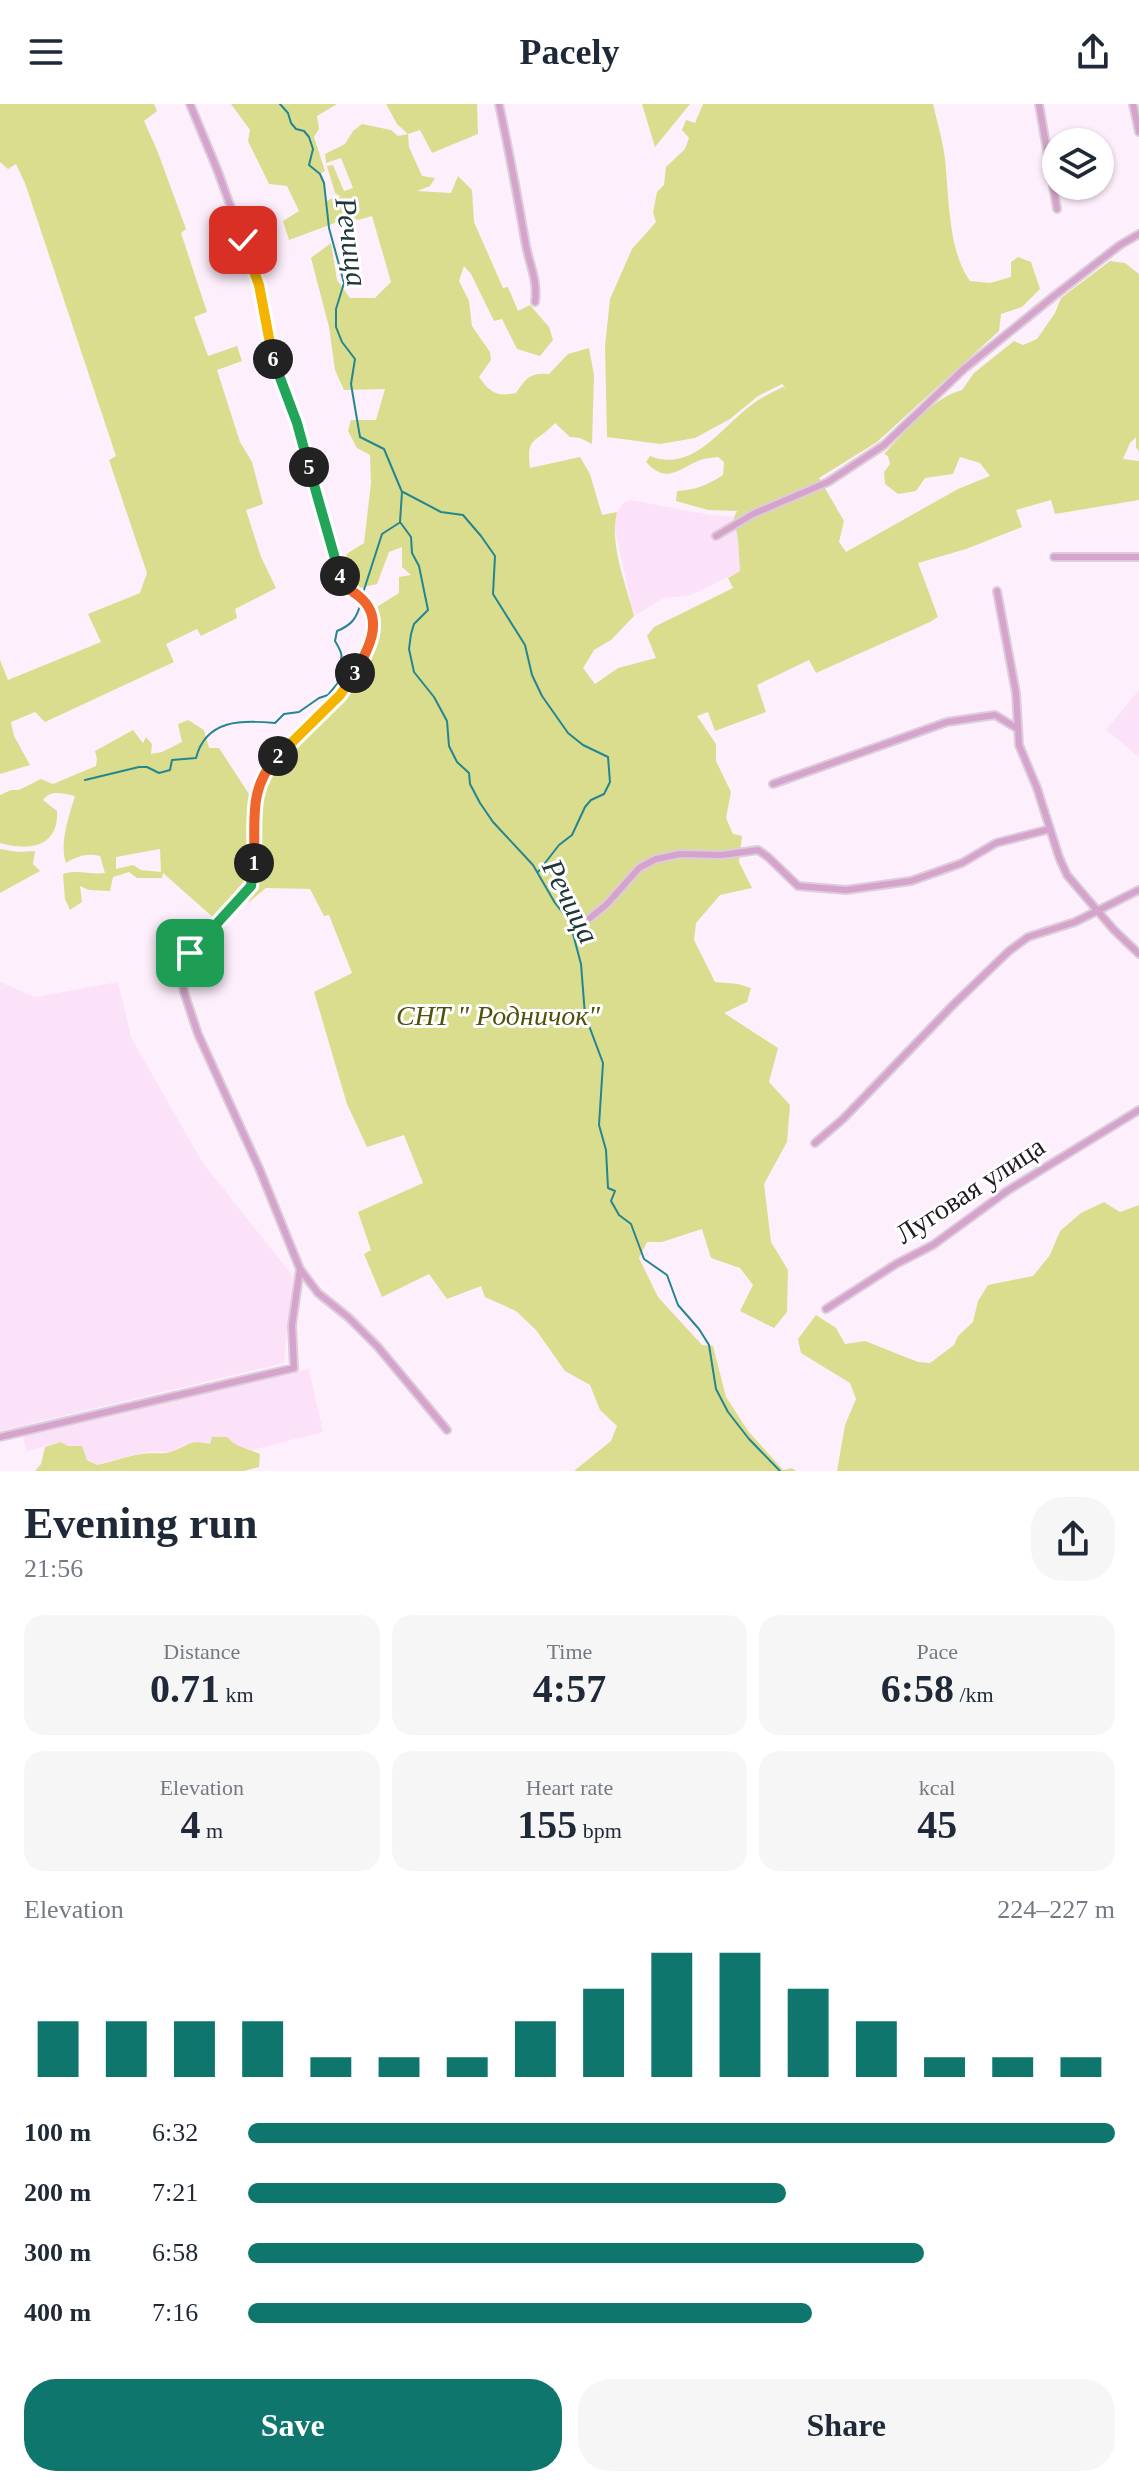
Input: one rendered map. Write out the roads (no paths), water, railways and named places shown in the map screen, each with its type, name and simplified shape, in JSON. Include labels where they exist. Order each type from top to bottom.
[{"type":"street","points":[[190,104],[259,285],[274,361],[297,423],[342,582],[363,600],[371,614],[374,629],[370,646],[340,695],[270,763],[259,783],[254,798],[251,886],[190,953],[181,969],[181,981],[198,1034],[259,1168],[300,1269],[318,1293],[378,1347],[447,1430]]},
{"type":"street","points":[[499,104],[527,250],[535,274],[535,302]]},
{"type":"street","points":[[1039,104],[1057,209]]},
{"type":"street","points":[[1133,104],[1139,132]]},
{"type":"street","points":[[716,536],[753,514],[828,482],[884,445],[931,399],[1010,331],[1120,245],[1139,234]]},
{"type":"street","points":[[1054,557],[1139,557]]},
{"type":"street","points":[[997,591],[1016,693],[1019,745],[1067,875],[1139,954]]},
{"type":"street","points":[[773,784],[947,722],[995,715],[1018,729]]},
{"type":"street","points":[[590,918],[639,868],[656,859],[680,854],[722,855],[758,850],[798,886],[846,890],[911,881],[962,863],[996,843],[1050,829]]},
{"type":"street","points":[[815,1143],[843,1119],[922,1035],[1009,951],[1028,937],[1075,922],[1139,890]]},
{"type":"street","name":"Луговая улица","points":[[826,1309],[896,1264],[933,1245],[1007,1191],[1139,1110]]},
{"type":"street","points":[[0,1437],[294,1368],[292,1325],[300,1269]]},
{"type":"waterway","name":"Речица","points":[[280,104],[296,129],[304,131],[309,137],[313,149],[309,165],[320,174],[324,183],[329,228],[344,283],[336,309],[336,327],[342,342],[355,359],[351,384],[360,437],[384,449],[402,492],[400,522],[411,537],[412,553],[419,566],[428,610],[414,624],[411,634],[409,649],[414,672],[434,697],[447,721],[449,746],[457,762],[469,773],[470,784],[480,803],[493,822],[533,865],[567,918],[573,934],[581,964],[585,1015],[603,1063],[599,1125],[606,1150],[608,1188],[615,1191],[611,1201],[619,1215],[631,1224],[644,1259],[667,1275],[678,1305],[709,1345],[716,1389],[728,1412],[780,1471]]},
{"type":"waterway","points":[[403,492],[441,512],[463,515],[481,536],[495,556],[493,594],[525,645],[532,675],[542,696],[568,733],[583,745],[608,757],[610,782],[604,794],[585,807],[572,835],[559,845],[538,872]]},
{"type":"waterway","name":"Речица","points":[[362,596],[382,534],[399,523]]},
{"type":"waterway","name":"Речица","points":[[85,780],[139,767],[159,773],[170,770],[172,760],[196,758],[201,745],[217,729],[238,722],[275,723],[284,714],[299,712],[328,695],[338,683],[336,671],[342,656],[335,641],[337,631],[353,620],[361,602]]},
{"type":"park label","name":"СНТ \" Родничок\"","points":[[498,1015]]}]
